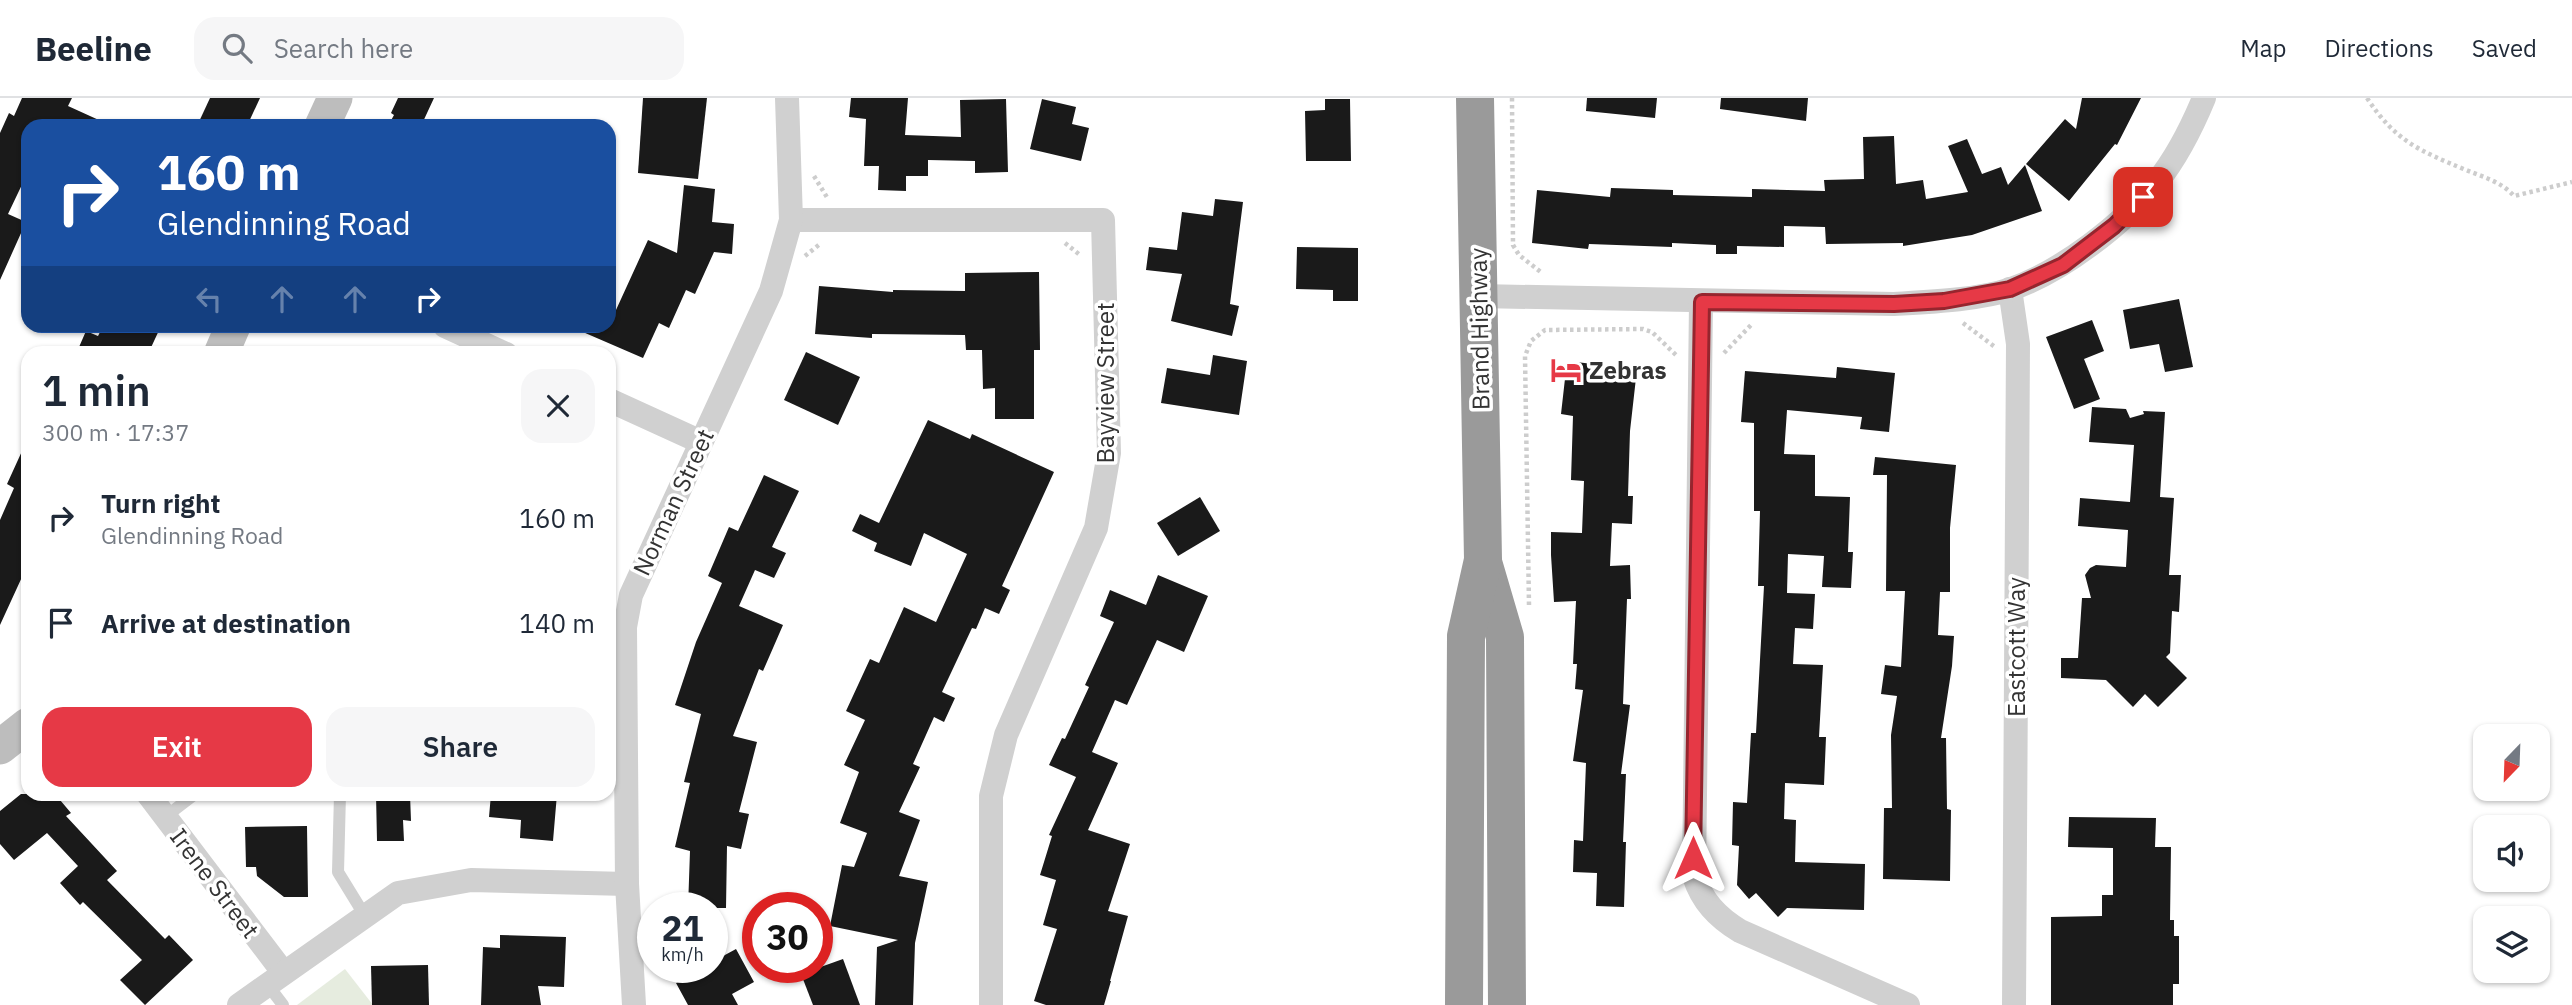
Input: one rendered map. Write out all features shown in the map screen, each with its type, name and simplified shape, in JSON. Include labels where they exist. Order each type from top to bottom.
[{"type":"highway","name":"Brand Highway","points":[[1464,1005],[1466,636],[1483,560],[1475,98]]},
{"type":"highway","name":"Brand Highway","points":[[1483,560],[1505,637],[1507,1005]]},
{"type":"street","points":[[325,119],[335,98]]},
{"type":"street","name":"Norman Street","points":[[634,1005],[627,884],[625,627],[631,595],[771,292],[791,220],[787,98]]},
{"type":"street","points":[[1479,296],[1894,304],[1944,301],[2010,289],[2063,265],[2114,226],[2157,183],[2189,133],[2204,98]]},
{"type":"street","name":"Bayview Street","points":[[791,220],[1103,220],[1110,453],[1097,528],[1006,736],[991,796],[991,1005]]},
{"type":"street","name":"Eastcott Way","points":[[2010,289],[2018,344],[2014,1005]]},
{"type":"street","points":[[1702,302],[1694,876],[1699,892],[1710,907],[1732,926],[1908,1005]]},
{"type":"street","points":[[460,333],[489,346]]},
{"type":"street","points":[[616,403],[701,442]]},
{"type":"street","points":[[0,747],[21,730]]},
{"type":"street","name":"Irene Street","points":[[153,801],[275,978]]},
{"type":"street","points":[[239,1005],[398,893],[471,880],[627,884]]},
{"type":"lane","points":[[164,817],[186,801]]},
{"type":"lane","points":[[340,801],[338,872],[365,916]]},
{"type":"lane","points":[[275,978],[283,1005]]},
{"type":"path","points":[[1512,98],[1513,245],[1519,255],[1544,274],[1544,283]]},
{"type":"path","points":[[2367,98],[2382,121],[2399,137],[2442,160],[2506,186],[2514,196],[2572,182]]},
{"type":"path","points":[[811,168],[831,203]]},
{"type":"path","points":[[1055,240],[1079,252],[1082,258]]},
{"type":"path","points":[[805,256],[816,245],[829,241]]},
{"type":"path","points":[[1545,317],[1545,330]]},
{"type":"path","points":[[1529,618],[1525,356],[1531,341],[1545,330],[1643,329],[1652,332],[1678,357],[1685,359]]},
{"type":"shaded area","points":[[345,969],[373,1005],[297,1005]]},
{"type":"building","points":[[22,98],[72,98],[68,106],[97,119],[21,119],[21,187],[8,214],[21,220],[21,233],[0,280],[0,133],[9,113],[14,116]]},
{"type":"building","points":[[210,98],[260,98],[250,119],[200,119]]},
{"type":"building","points":[[398,98],[434,98],[424,119],[392,119],[394,115],[391,113]]},
{"type":"building","points":[[643,98],[707,98],[698,179],[638,173]]},
{"type":"building","points":[[851,98],[908,98],[905,135],[961,137],[960,100],[1006,99],[1008,172],[975,173],[975,161],[928,160],[928,176],[906,176],[906,191],[878,190],[879,166],[864,166],[866,119],[849,117]]},
{"type":"building","points":[[1587,98],[1657,98],[1655,118],[1586,111]]},
{"type":"building","points":[[1721,98],[1808,98],[1806,121],[1720,109]]},
{"type":"building","points":[[2082,98],[2141,98],[2117,145],[2115,144],[2069,201],[2026,164],[2065,119],[2076,129]]},
{"type":"building","points":[[1042,99],[1076,107],[1072,124],[1089,128],[1081,161],[1030,149]]},
{"type":"building","points":[[1325,99],[1350,99],[1351,161],[1306,161],[1305,111],[1325,110]]},
{"type":"building","points":[[1894,136],[1896,184],[1923,180],[1926,199],[1968,192],[1948,146],[1967,139],[1982,174],[2001,167],[2008,185],[2025,165],[2042,211],[1972,235],[1903,246],[1903,243],[1826,244],[1825,227],[1784,226],[1784,247],[1737,246],[1737,254],[1716,254],[1716,245],[1672,243],[1672,247],[1589,244],[1588,249],[1532,243],[1537,190],[1610,197],[1611,188],[1673,190],[1673,195],[1752,197],[1752,189],[1825,191],[1824,180],[1864,179],[1863,137]]},
{"type":"building","points":[[684,185],[715,189],[712,222],[734,224],[732,254],[714,252],[695,294],[686,290],[669,328],[659,323],[643,358],[585,333],[616,333],[616,310],[648,240],[677,253]]},
{"type":"building","points":[[1215,199],[1243,202],[1230,304],[1239,306],[1232,336],[1171,321],[1182,274],[1146,270],[1149,247],[1177,250],[1182,212],[1213,216]]},
{"type":"building","points":[[1297,247],[1358,248],[1358,301],[1333,301],[1333,290],[1296,289]]},
{"type":"building","points":[[1039,272],[1040,350],[1034,350],[1034,419],[995,419],[995,388],[983,389],[982,350],[966,350],[965,335],[872,334],[872,338],[815,334],[819,286],[893,292],[965,291],[965,273]]},
{"type":"building","points":[[2179,299],[2193,367],[2165,372],[2159,344],[2130,349],[2123,310]]},
{"type":"building","points":[[2092,320],[2104,351],[2084,359],[2100,399],[2074,409],[2046,337]]},
{"type":"building","points":[[85,333],[98,336],[100,333],[158,333],[152,346],[79,346]]},
{"type":"building","points":[[806,352],[860,377],[838,425],[784,400]]},
{"type":"building","points":[[1213,355],[1247,361],[1239,415],[1161,403],[1167,368],[1210,375]]},
{"type":"building","points":[[1567,361],[1637,369],[1630,431],[1628,496],[1633,496],[1632,524],[1612,523],[1610,566],[1630,565],[1631,599],[1627,599],[1623,704],[1630,705],[1621,774],[1626,774],[1624,907],[1596,906],[1597,873],[1573,872],[1574,840],[1583,841],[1586,763],[1573,761],[1583,690],[1575,689],[1577,664],[1573,664],[1576,601],[1554,602],[1551,555],[1551,532],[1582,533],[1584,481],[1571,480],[1573,416],[1561,414]]},
{"type":"building","points":[[1837,367],[1895,373],[1889,432],[1860,429],[1862,417],[1787,410],[1784,454],[1815,455],[1815,496],[1850,497],[1848,552],[1853,552],[1851,588],[1822,587],[1824,556],[1788,554],[1787,593],[1815,594],[1813,629],[1795,628],[1793,664],[1823,665],[1819,737],[1826,737],[1824,785],[1785,783],[1784,819],[1796,820],[1795,862],[1865,864],[1864,910],[1787,908],[1778,917],[1756,893],[1749,899],[1737,885],[1739,846],[1732,845],[1733,802],[1747,803],[1751,733],[1756,733],[1764,586],[1758,586],[1760,511],[1754,511],[1754,423],[1741,422],[1745,371],[1836,378]]},
{"type":"building","points":[[2092,407],[2126,409],[2130,418],[2144,414],[2143,411],[2165,412],[2160,497],[2174,498],[2169,575],[2181,575],[2179,612],[2172,611],[2170,653],[2166,657],[2187,678],[2158,707],[2145,694],[2133,707],[2106,680],[2061,678],[2061,658],[2078,658],[2082,598],[2091,598],[2085,575],[2096,565],[2126,567],[2128,530],[2078,526],[2080,498],[2130,502],[2134,445],[2089,442]]},
{"type":"building","points":[[928,420],[970,439],[972,434],[1054,472],[1002,586],[1010,590],[999,614],[985,608],[976,629],[972,628],[942,692],[955,698],[944,722],[934,717],[913,764],[920,767],[899,812],[920,820],[899,876],[928,882],[915,943],[913,1005],[875,1005],[877,947],[898,940],[833,927],[833,911],[842,865],[854,867],[867,833],[840,823],[859,772],[844,765],[865,720],[846,711],[870,659],[879,663],[904,607],[936,622],[967,554],[924,533],[911,566],[874,551],[877,543],[852,531],[860,514],[879,523]]},
{"type":"building","points":[[21,453],[21,579],[0,625],[0,520],[14,488],[7,484]]},
{"type":"building","points":[[1875,457],[1956,465],[1950,528],[1950,592],[1940,592],[1938,635],[1954,636],[1941,738],[1946,738],[1947,809],[1951,810],[1950,881],[1883,879],[1884,808],[1892,808],[1891,735],[1897,696],[1881,694],[1885,665],[1901,667],[1905,591],[1886,591],[1887,475],[1873,475]]},
{"type":"building","points":[[764,475],[799,491],[772,547],[786,553],[774,578],[755,570],[739,606],[783,625],[763,671],[759,669],[733,736],[757,742],[739,812],[749,814],[741,849],[727,846],[726,892],[689,892],[690,851],[675,847],[690,783],[684,782],[701,714],[675,705],[696,642],[722,583],[708,576],[729,527],[738,531]]},
{"type":"building","points":[[1200,497],[1220,531],[1178,556],[1157,523]]},
{"type":"building","points":[[1158,575],[1208,596],[1184,652],[1157,640],[1127,705],[1115,700],[1092,752],[1118,763],[1088,830],[1130,844],[1108,911],[1128,916],[1104,1005],[1046,1005],[1034,1001],[1057,929],[1043,925],[1056,880],[1040,875],[1052,836],[1049,835],[1076,777],[1049,765],[1062,738],[1065,739],[1089,687],[1085,685],[1114,622],[1100,616],[1110,590],[1146,605]]},
{"type":"building","points":[[21,794],[21,801],[61,801],[71,813],[66,816],[117,871],[107,880],[165,939],[169,935],[193,960],[145,1005],[120,980],[142,960],[83,902],[80,905],[60,883],[78,866],[47,833],[14,860],[0,844],[0,811]]},
{"type":"building","points":[[376,801],[410,801],[411,821],[403,820],[404,841],[377,841]]},
{"type":"building","points":[[490,801],[556,801],[553,841],[520,838],[521,820],[489,817]]},
{"type":"building","points":[[2069,817],[2156,818],[2155,847],[2171,847],[2170,920],[2174,920],[2174,936],[2179,936],[2179,984],[2173,984],[2173,1005],[2051,1005],[2051,917],[2102,916],[2102,895],[2113,895],[2113,848],[2068,847]]},
{"type":"building","points":[[307,826],[308,897],[284,897],[257,876],[256,867],[246,867],[245,827]]},
{"type":"building","points":[[500,935],[566,937],[564,987],[538,986],[541,1005],[481,1005],[483,947],[500,948]]},
{"type":"building","points":[[736,949],[742,960],[742,983],[752,983],[732,994],[738,1005],[688,1005],[676,983],[728,983],[728,953]]},
{"type":"building","points":[[843,959],[860,1005],[813,1005],[804,983],[833,983],[833,963]]},
{"type":"building","points":[[428,965],[429,1005],[372,1005],[371,966]]},
{"type":"place","name":"Zebras","points":[[1566,370]]},
{"type":"route","points":[[1693,858],[1702,302],[1894,304],[1944,301],[2010,289],[2063,265],[2114,226],[2143,197]]}]
